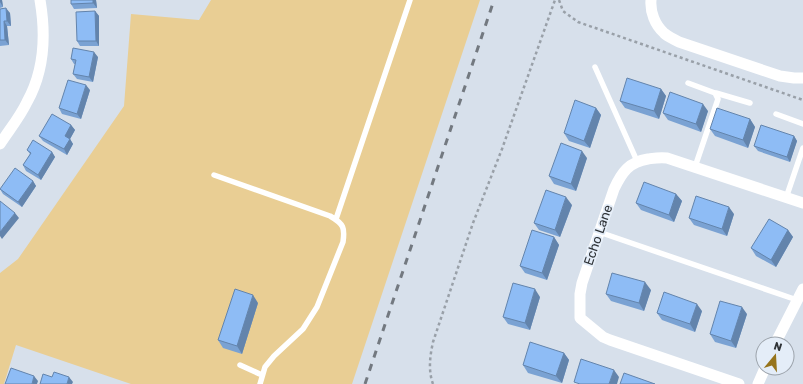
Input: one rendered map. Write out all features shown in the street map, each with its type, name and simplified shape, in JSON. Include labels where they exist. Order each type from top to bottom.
[{"type":"street","points":[[0,144],[28,101],[38,78],[44,44],[43,18],[40,0]]},
{"type":"street","points":[[651,0],[650,8],[655,23],[664,34],[678,42],[780,76],[803,78]]},
{"type":"street","points":[[637,161],[661,157],[803,204]]},
{"type":"street","name":"Echo Lane","points":[[637,161],[626,168],[618,179],[614,189],[582,283],[580,294],[580,318],[603,337],[610,340],[739,384]]},
{"type":"street","points":[[779,336],[803,289]]},
{"type":"lane","points":[[336,219],[410,0]]},
{"type":"lane","points":[[595,67],[637,161]]},
{"type":"lane","points":[[688,83],[750,103]]},
{"type":"lane","points":[[695,167],[718,103],[716,93]]},
{"type":"lane","points":[[776,114],[803,124]]},
{"type":"lane","points":[[786,198],[803,148]]},
{"type":"lane","points":[[214,175],[330,216],[340,222],[344,231],[343,242],[317,307],[303,329],[265,367],[260,384]]},
{"type":"lane","points":[[599,232],[797,300]]},
{"type":"lane","points":[[240,365],[262,375]]},
{"type":"path","points":[[433,384],[430,361],[433,342],[473,223],[502,150],[555,0]]},
{"type":"path","points":[[559,0],[563,11],[578,22],[803,100]]},
{"type":"shaded area","points":[[211,0],[480,0],[352,384],[131,384],[16,345],[4,384],[0,384],[0,273],[18,259],[124,106],[131,14],[199,20]]},
{"type":"building","points":[[71,0],[93,0],[93,3],[71,4]]},
{"type":"building","points":[[6,8],[7,21],[4,21],[5,40],[0,40],[0,9]]},
{"type":"building","points":[[95,11],[96,41],[77,41],[76,12]]},
{"type":"building","points":[[73,48],[94,52],[89,77],[73,74],[76,60],[71,59]]},
{"type":"building","points":[[627,78],[661,89],[654,111],[620,101]]},
{"type":"building","points":[[68,80],[86,85],[77,114],[59,108]]},
{"type":"building","points":[[670,92],[703,104],[696,124],[663,113]]},
{"type":"building","points":[[575,100],[596,108],[584,141],[564,133]]},
{"type":"building","points":[[717,108],[750,119],[743,140],[710,129]]},
{"type":"building","points":[[52,114],[71,125],[65,136],[70,139],[64,149],[39,136]]},
{"type":"building","points":[[761,125],[794,136],[787,157],[754,146]]},
{"type":"building","points":[[33,140],[52,152],[38,175],[23,165],[31,153],[27,150]]},
{"type":"building","points":[[561,143],[582,151],[571,184],[549,176]]},
{"type":"building","points":[[15,168],[33,181],[18,202],[0,189]]},
{"type":"building","points":[[644,182],[676,194],[669,215],[636,203]]},
{"type":"building","points":[[546,190],[566,197],[555,230],[534,223]]},
{"type":"building","points":[[696,196],[729,207],[722,229],[689,218]]},
{"type":"building","points":[[0,201],[15,213],[0,232]]},
{"type":"building","points":[[769,219],[788,230],[771,260],[751,248]]},
{"type":"building","points":[[532,230],[554,237],[542,273],[520,266]]},
{"type":"building","points":[[612,273],[645,282],[639,303],[606,294]]},
{"type":"building","points":[[513,283],[535,289],[525,323],[503,317]]},
{"type":"building","points":[[235,289],[253,295],[237,346],[218,340]]},
{"type":"building","points":[[664,292],[697,304],[690,324],[657,313]]},
{"type":"building","points":[[720,301],[742,307],[731,341],[710,334]]},
{"type":"building","points":[[530,342],[564,353],[556,376],[523,365]]},
{"type":"building","points":[[581,359],[614,370],[609,384],[580,384],[574,382]]},
{"type":"building","points":[[11,368],[34,376],[32,384],[5,384]]},
{"type":"building","points":[[54,372],[69,377],[67,384],[40,384],[43,374],[52,377]]},
{"type":"building","points":[[624,373],[655,384],[620,384]]},
{"type":"railway","points":[[365,384],[494,0]]}]
